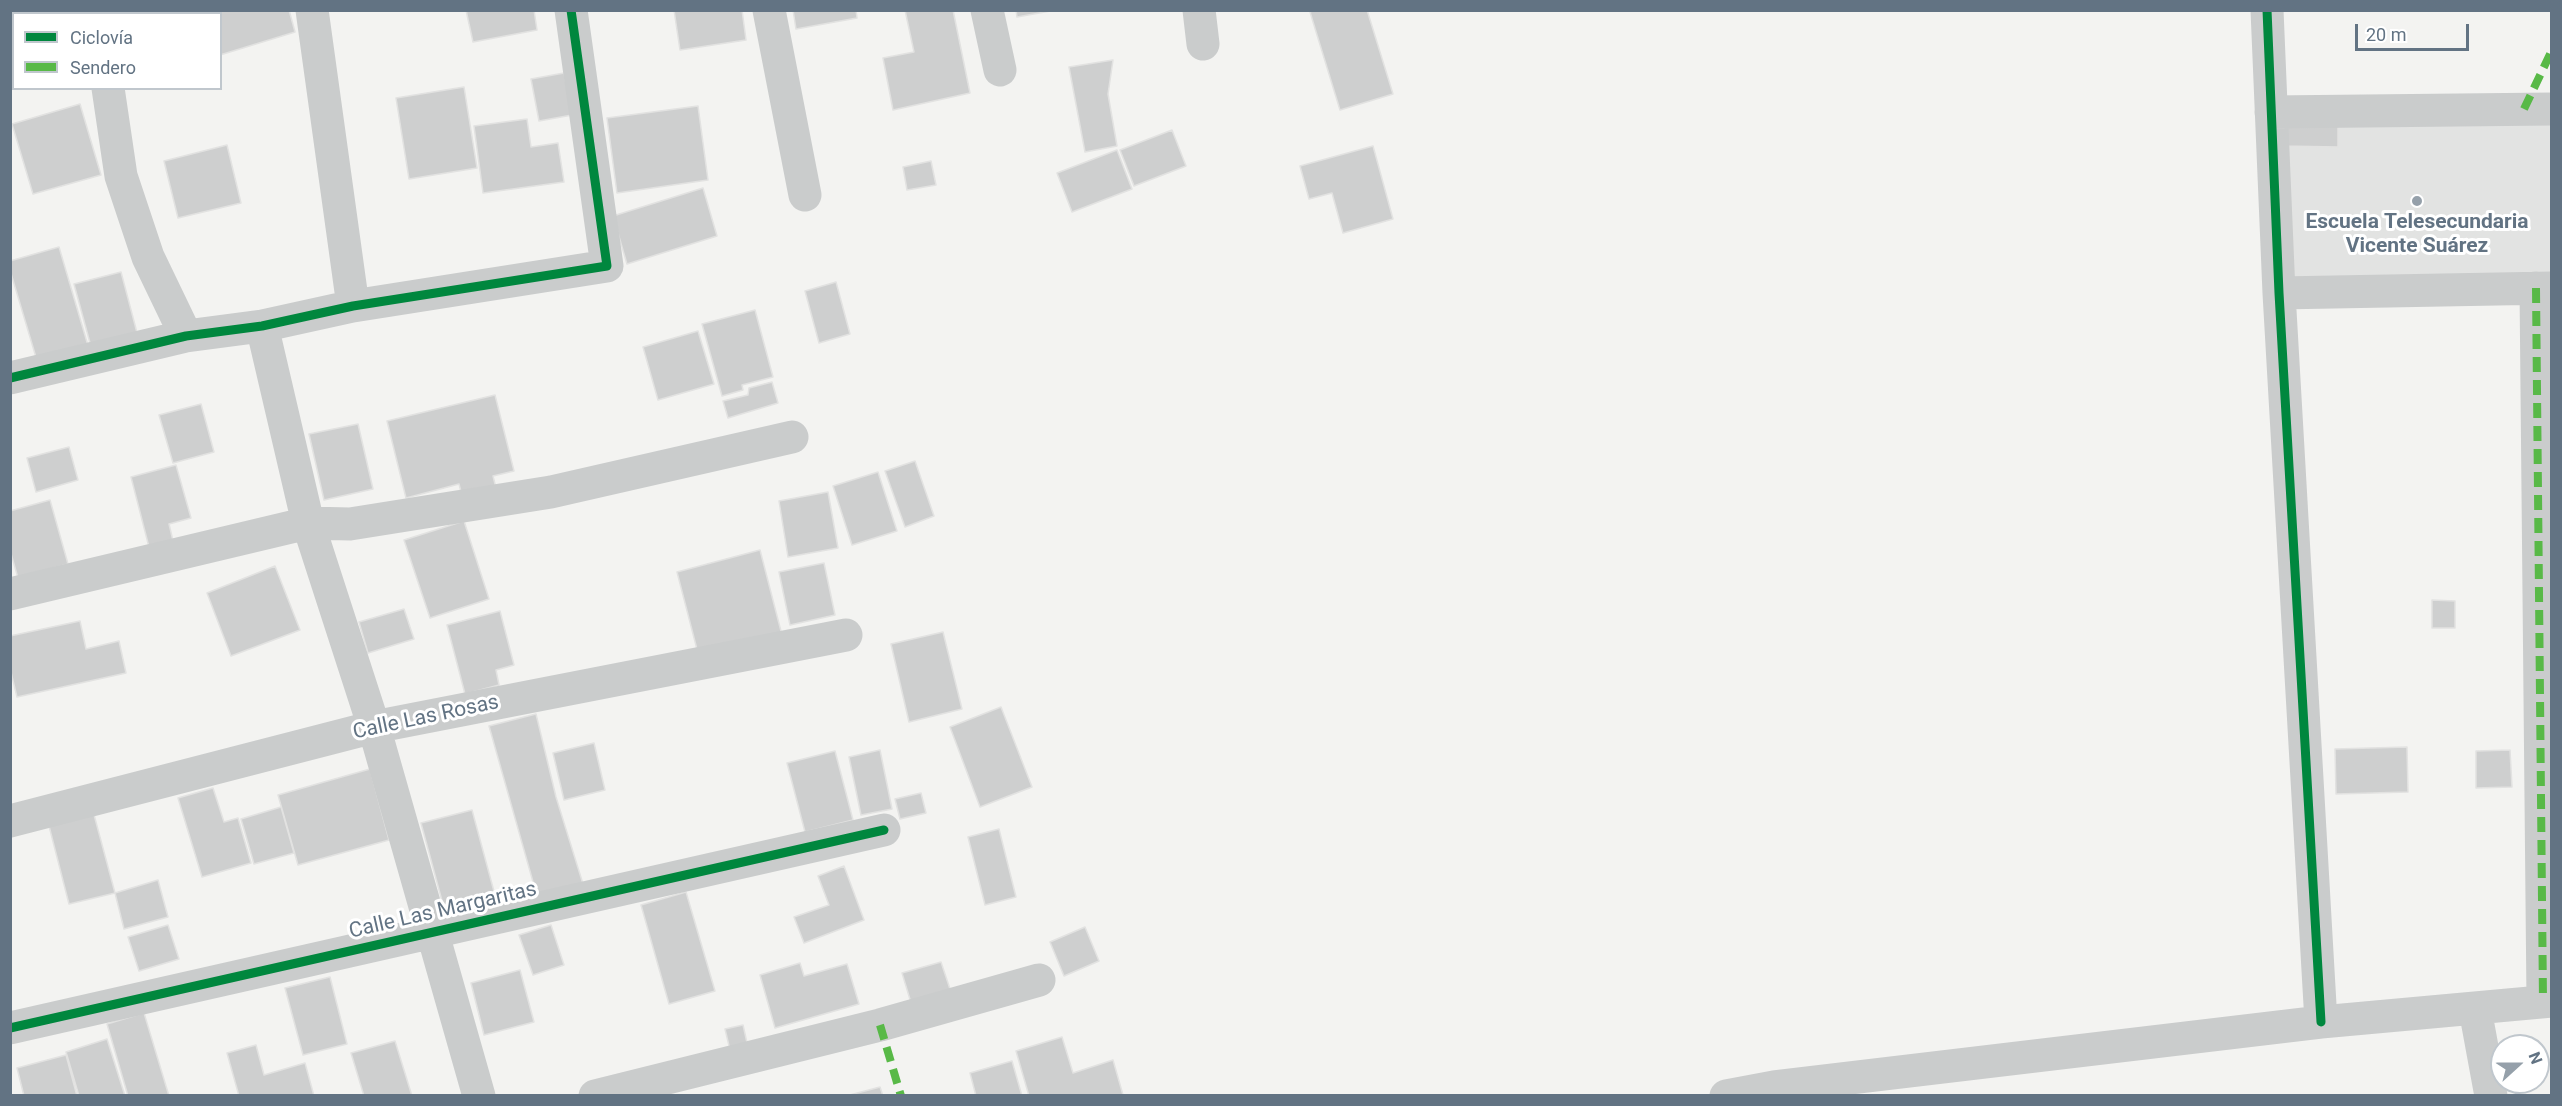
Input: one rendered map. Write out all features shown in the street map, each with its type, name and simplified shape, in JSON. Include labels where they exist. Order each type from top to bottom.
[{"type":"street","points":[[312,10],[353,306]]},
{"type":"street","points":[[10,378],[186,336],[262,326],[353,306],[607,266],[571,10]]},
{"type":"street","points":[[769,10],[805,195]]},
{"type":"street","points":[[987,10],[1000,70]]},
{"type":"street","points":[[1199,10],[1203,44]]},
{"type":"street","points":[[2267,10],[2279,293],[2320,1022]]},
{"type":"street","points":[[108,90],[121,176],[148,257],[186,336]]},
{"type":"street","points":[[2271,112],[2552,109]]},
{"type":"street","points":[[1725,1095],[1774,1091],[2320,1022],[2547,1001],[2544,288],[2279,293]]},
{"type":"street","points":[[262,326],[308,523],[374,727],[479,1095]]},
{"type":"street","points":[[10,594],[308,523],[350,524],[551,492],[792,437]]},
{"type":"street","name":"Calle Las Rosas","points":[[10,821],[374,727],[846,635]]},
{"type":"street","name":"Calle Las Margaritas","points":[[10,1028],[884,830]]},
{"type":"street","points":[[595,1095],[880,1025],[1039,980]]},
{"type":"street","points":[[2475,1009],[2492,1095]]},
{"type":"shaded area","name":"Escuela Telesecundaria Vicente Suárez","points":[[2551,114],[2551,289],[2286,284],[2277,117]]},
{"type":"building","points":[[107,10],[205,10],[206,12],[108,12]]},
{"type":"building","points":[[223,10],[289,10],[295,32],[222,54],[222,12],[218,12]]},
{"type":"building","points":[[466,10],[534,10],[537,30],[473,42]]},
{"type":"building","points":[[674,10],[742,10],[746,40],[680,50]]},
{"type":"building","points":[[793,10],[856,10],[857,18],[796,29]]},
{"type":"building","points":[[905,10],[953,10],[970,93],[893,110],[883,58],[914,52]]},
{"type":"building","points":[[1016,10],[1056,10],[1017,17]]},
{"type":"building","points":[[1315,10],[1367,10],[1393,94],[1340,110],[1310,12]]},
{"type":"building","points":[[1113,60],[1108,94],[1117,146],[1085,152],[1069,67]]},
{"type":"building","points":[[564,73],[572,115],[539,121],[531,79]]},
{"type":"building","points":[[464,87],[477,168],[409,179],[396,98]]},
{"type":"building","points":[[80,104],[101,175],[33,194],[12,124]]},
{"type":"building","points":[[698,106],[708,180],[617,193],[607,118]]},
{"type":"building","points":[[2284,117],[2338,117],[2338,147],[2283,146]]},
{"type":"building","points":[[527,119],[531,147],[558,143],[564,182],[483,193],[474,126]]},
{"type":"building","points":[[1172,130],[1186,166],[1134,186],[1120,150]]},
{"type":"building","points":[[227,145],[241,203],[178,218],[164,161]]},
{"type":"building","points":[[1373,146],[1393,219],[1343,233],[1332,193],[1309,199],[1300,166]]},
{"type":"building","points":[[1117,150],[1132,189],[1072,212],[1057,173]]},
{"type":"building","points":[[931,161],[936,185],[907,190],[903,167]]},
{"type":"building","points":[[703,188],[717,236],[627,264],[613,216]]},
{"type":"building","points":[[59,247],[89,349],[38,364],[10,270],[10,261]]},
{"type":"building","points":[[121,272],[140,344],[93,354],[74,284]]},
{"type":"building","points":[[836,282],[850,334],[819,343],[805,291]]},
{"type":"building","points":[[755,310],[773,377],[742,385],[743,390],[722,396],[702,324]]},
{"type":"building","points":[[698,331],[714,384],[658,400],[643,347]]},
{"type":"building","points":[[772,382],[778,403],[728,418],[723,401],[748,395],[749,388]]},
{"type":"building","points":[[495,395],[514,471],[493,476],[496,488],[462,496],[459,484],[406,498],[387,421]]},
{"type":"building","points":[[201,404],[214,452],[173,463],[159,415]]},
{"type":"building","points":[[358,424],[373,489],[324,500],[309,434]]},
{"type":"building","points":[[69,447],[78,480],[36,492],[27,458]]},
{"type":"building","points":[[915,461],[934,516],[905,527],[885,471]]},
{"type":"building","points":[[176,465],[191,518],[169,524],[174,545],[150,551],[131,477]]},
{"type":"building","points":[[878,472],[897,531],[852,545],[833,486]]},
{"type":"building","points":[[828,492],[838,548],[788,557],[779,501]]},
{"type":"building","points":[[50,500],[68,564],[18,578],[10,550],[10,511]]},
{"type":"building","points":[[464,521],[489,599],[430,618],[404,540]]},
{"type":"building","points":[[760,550],[783,639],[700,661],[677,572]]},
{"type":"building","points":[[824,563],[835,615],[790,625],[779,572]]},
{"type":"building","points":[[275,566],[300,630],[231,656],[207,593]]},
{"type":"building","points":[[2432,600],[2455,601],[2455,628],[2432,628]]},
{"type":"building","points":[[404,609],[414,639],[368,653],[359,622]]},
{"type":"building","points":[[500,611],[514,665],[496,670],[499,685],[465,694],[447,625]]},
{"type":"building","points":[[80,621],[86,649],[119,641],[126,673],[17,697],[10,668],[10,636]]},
{"type":"building","points":[[943,632],[962,709],[909,722],[891,644]]},
{"type":"building","points":[[1001,707],[1032,787],[980,807],[950,727]]},
{"type":"building","points":[[536,714],[556,797],[583,884],[537,896],[489,726]]},
{"type":"building","points":[[594,743],[605,790],[564,800],[553,753]]},
{"type":"building","points":[[2407,747],[2408,792],[2336,794],[2335,749]]},
{"type":"building","points":[[880,750],[892,809],[861,815],[849,757]]},
{"type":"building","points":[[2510,750],[2512,787],[2476,788],[2476,751]]},
{"type":"building","points":[[835,751],[853,820],[805,832],[787,763]]},
{"type":"building","points":[[370,769],[389,840],[298,865],[278,795]]},
{"type":"building","points":[[213,788],[224,822],[238,818],[251,863],[202,877],[178,798]]},
{"type":"building","points":[[921,793],[926,813],[900,819],[895,799]]},
{"type":"building","points":[[281,807],[294,853],[254,864],[241,819]]},
{"type":"building","points":[[472,810],[499,910],[448,923],[421,823]]},
{"type":"building","points":[[93,811],[115,893],[69,904],[48,822]]},
{"type":"building","points":[[999,829],[1016,897],[985,905],[968,837]]},
{"type":"building","points":[[844,866],[864,920],[804,943],[794,917],[829,905],[818,876]]},
{"type":"building","points":[[158,880],[168,917],[124,929],[115,893]]},
{"type":"building","points":[[686,892],[715,991],[669,1004],[641,905]]},
{"type":"building","points":[[168,925],[179,959],[139,971],[128,937]]},
{"type":"building","points":[[551,925],[564,965],[533,975],[519,935]]},
{"type":"building","points":[[1085,927],[1099,961],[1064,976],[1050,942]]},
{"type":"building","points":[[941,962],[952,995],[912,1006],[902,973]]},
{"type":"building","points":[[800,963],[804,976],[847,964],[859,1004],[775,1028],[760,975]]},
{"type":"building","points":[[520,970],[534,1022],[484,1035],[471,983]]},
{"type":"building","points":[[330,977],[347,1044],[303,1055],[285,988]]},
{"type":"building","points":[[144,1013],[169,1096],[128,1096],[107,1024]]},
{"type":"building","points":[[743,1025],[748,1047],[730,1050],[725,1029]]},
{"type":"building","points":[[1062,1037],[1073,1073],[1113,1060],[1123,1095],[1029,1096],[1016,1051]]},
{"type":"building","points":[[107,1039],[125,1096],[79,1096],[66,1052]]},
{"type":"building","points":[[395,1041],[412,1096],[364,1096],[351,1053]]},
{"type":"building","points":[[256,1045],[264,1075],[305,1063],[314,1096],[239,1096],[227,1053]]},
{"type":"building","points":[[66,1055],[77,1096],[24,1096],[17,1068]]},
{"type":"building","points":[[1012,1061],[1022,1096],[976,1096],[970,1073]]},
{"type":"building","points":[[880,1087],[883,1096],[846,1096]]},
{"type":"marked path","points":[[2524,109],[2552,50]]},
{"type":"marked path","points":[[2536,288],[2543,1001]]},
{"type":"marked path","points":[[880,1025],[901,1096]]},
{"type":"cycle path","points":[[10,378],[186,336],[262,326],[353,306],[607,266],[571,10]]},
{"type":"cycle path","points":[[2267,10],[2279,293],[2321,1022]]},
{"type":"cycle path","points":[[10,1028],[884,830]]},
{"type":"place","name":"Escuela Telesecundaria Vicente Suárez","points":[[2417,201]]}]
